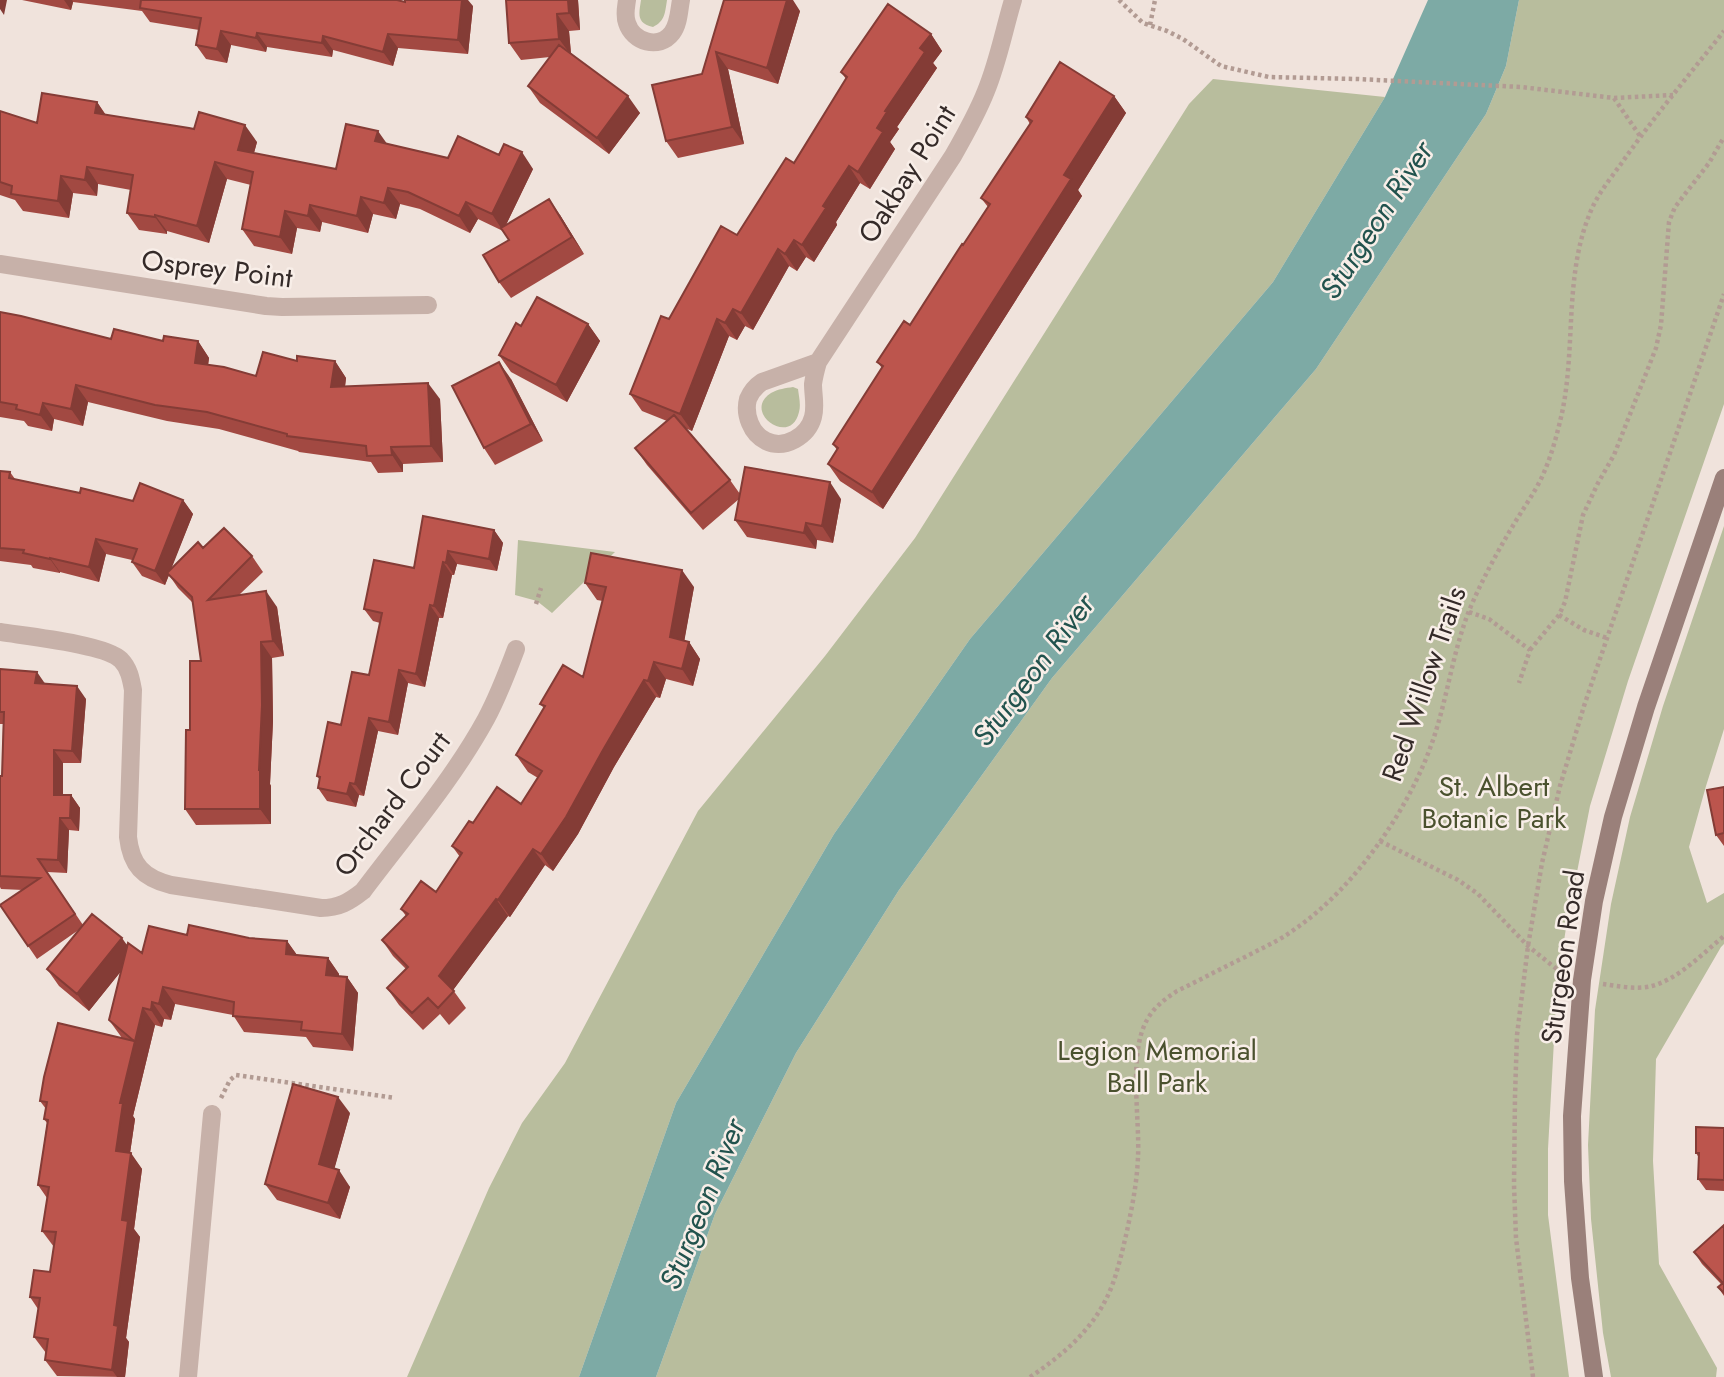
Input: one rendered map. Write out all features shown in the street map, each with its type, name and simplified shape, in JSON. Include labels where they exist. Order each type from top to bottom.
[{"type":"main road","name":"Sturgeon Road","points":[[1594,1377],[1580,1278],[1573,1181],[1572,1104],[1591,982],[1594,901],[1613,817],[1646,707],[1724,478]]},
{"type":"street","points":[[627,0],[627,23],[632,31],[645,41],[653,43],[663,41],[671,35],[676,26],[681,0]]},
{"type":"street","name":"Oakbay Point","points":[[818,362],[755,387],[748,398],[747,411],[754,433],[766,441],[776,443],[800,437],[808,427],[815,404],[813,384],[818,362],[972,123],[987,89],[1013,0]]},
{"type":"street","name":"Osprey Point","points":[[0,264],[266,306],[428,305]]},
{"type":"street","name":"Orchard Court","points":[[0,632],[106,650],[114,654],[127,668],[133,690],[128,836],[129,849],[140,870],[160,883],[321,908],[340,906],[363,891],[440,790],[488,716],[516,649]]},
{"type":"street","points":[[188,1377],[212,1114]]},
{"type":"path","points":[[1119,0],[1139,20],[1183,39],[1221,66],[1269,77],[1521,87],[1614,98],[1674,95]]},
{"type":"path","points":[[1150,25],[1155,0]]},
{"type":"path","name":"Red Willow Trails","points":[[1030,1377],[1072,1345],[1088,1328],[1102,1308],[1113,1283],[1136,1185],[1139,1127],[1136,1062],[1145,1022],[1165,999],[1177,991],[1297,929],[1350,881],[1410,794],[1434,739],[1461,633],[1469,612],[1494,557],[1540,481],[1549,458],[1566,389],[1575,268],[1582,232],[1591,208],[1640,136],[1724,31]]},
{"type":"path","points":[[1614,98],[1640,136]]},
{"type":"path","points":[[1519,682],[1530,650],[1559,615],[1565,602],[1583,515],[1614,455],[1657,348],[1669,222],[1675,206],[1709,163],[1724,137]]},
{"type":"path","points":[[1533,1377],[1516,1238],[1514,1096],[1517,1035],[1542,863],[1560,786],[1584,706],[1724,294]]},
{"type":"path","points":[[536,604],[541,588]]},
{"type":"path","points":[[1469,612],[1489,619],[1530,650]]},
{"type":"path","points":[[1559,615],[1584,630],[1607,638]]},
{"type":"path","points":[[1380,841],[1458,880],[1478,894],[1528,946],[1568,978],[1620,987],[1651,987],[1676,975],[1724,936]]},
{"type":"path","points":[[212,1114],[230,1080],[236,1075],[395,1098]]},
{"type":"green space","points":[[641,0],[667,0],[665,13],[657,25],[653,27],[641,20]]},
{"type":"green space","name":"Legion Memorial Ball Park","points":[[1519,0],[1724,0],[1724,404],[1628,681],[1590,806],[1557,986],[1548,1149],[1548,1215],[1569,1377],[656,1377],[715,1214],[796,1053],[899,890],[1052,678],[1316,369],[1486,114],[1506,66]]},
{"type":"green space","points":[[1213,79],[1385,97],[1273,282],[970,639],[834,834],[676,1103],[579,1377],[407,1377],[489,1188],[522,1123],[565,1063],[698,811],[825,656],[915,538],[1189,104]]},
{"type":"green space","points":[[793,387],[798,389],[799,412],[794,422],[787,427],[779,427],[765,417],[763,401],[771,393]]},
{"type":"green space","points":[[1724,526],[1724,729],[1689,847],[1707,903],[1724,893],[1724,944],[1656,1059],[1653,1161],[1659,1264],[1717,1368],[1716,1377],[1611,1377],[1603,1333],[1591,1219],[1588,1145],[1595,1010],[1611,904],[1630,817],[1663,706]]},
{"type":"green space","points":[[518,540],[615,552],[552,613],[537,601],[515,595]]},
{"type":"water","name":"Sturgeon River","points":[[1428,0],[1519,0],[1506,66],[1486,114],[1316,369],[1052,678],[899,890],[796,1053],[715,1214],[656,1377],[579,1377],[676,1103],[834,834],[970,639],[1273,282],[1385,97]]},
{"type":"building","points":[[141,0],[462,0],[458,40],[388,34],[383,52],[323,36],[322,43],[257,33],[256,38],[221,31],[217,49],[196,45],[201,18],[140,8]]},
{"type":"building","points":[[506,0],[568,0],[569,13],[557,14],[559,39],[509,43]]},
{"type":"building","points":[[724,0],[787,0],[767,68],[716,52],[732,127],[666,141],[652,85],[702,74]]},
{"type":"building","points":[[888,4],[931,34],[920,48],[925,52],[885,111],[887,112],[877,128],[883,132],[858,172],[849,166],[802,245],[794,240],[785,254],[778,249],[741,313],[733,309],[725,323],[717,319],[680,414],[630,394],[661,316],[669,319],[721,226],[737,235],[786,158],[794,163],[847,77],[841,72]]},
{"type":"building","points":[[559,45],[628,96],[597,138],[528,86]]},
{"type":"building","points":[[1060,62],[1114,96],[1064,175],[1071,179],[872,492],[828,464],[838,448],[833,444],[883,366],[877,362],[904,321],[910,325],[990,204],[981,198],[1032,121],[1026,117]]},
{"type":"building","points":[[42,93],[97,102],[95,113],[194,129],[199,112],[245,125],[238,150],[336,169],[346,124],[378,131],[375,141],[448,158],[458,136],[499,155],[504,144],[522,152],[492,214],[466,202],[459,216],[408,192],[388,188],[384,203],[361,197],[357,216],[310,205],[308,216],[285,211],[280,237],[242,229],[253,172],[215,162],[197,226],[155,215],[127,213],[133,175],[87,167],[85,180],[61,176],[58,201],[11,194],[12,186],[0,182],[0,111],[37,123]]},
{"type":"building","points":[[549,199],[572,237],[499,282],[483,255],[509,240],[501,228]]},
{"type":"building","points":[[537,297],[588,324],[556,385],[499,355],[516,323],[521,326]]},
{"type":"building","points":[[0,312],[111,339],[114,329],[163,341],[164,336],[198,341],[195,363],[224,367],[256,376],[263,352],[297,361],[297,356],[335,361],[331,387],[428,383],[431,446],[391,447],[392,455],[367,456],[366,446],[287,436],[207,412],[155,405],[76,385],[71,409],[43,403],[40,415],[16,409],[17,405],[0,402]]},
{"type":"building","points":[[499,362],[531,424],[484,448],[452,386]]},
{"type":"building","points":[[674,415],[730,480],[691,513],[635,448]]},
{"type":"building","points":[[745,467],[830,482],[822,526],[806,523],[804,533],[735,520]]},
{"type":"building","points":[[0,471],[10,472],[9,478],[80,493],[81,488],[133,501],[140,483],[183,500],[155,571],[132,562],[137,549],[96,539],[89,567],[23,553],[24,550],[0,548]]},
{"type":"building","points":[[423,516],[494,530],[489,559],[448,551],[446,563],[443,562],[434,606],[430,605],[416,674],[399,670],[389,722],[369,718],[355,784],[350,783],[347,794],[318,788],[320,777],[317,776],[328,722],[341,725],[352,672],[369,675],[382,613],[364,609],[374,560],[414,568]]},
{"type":"building","points":[[224,528],[252,556],[208,600],[266,591],[273,641],[261,642],[260,809],[185,809],[186,730],[190,730],[190,661],[201,661],[192,597],[167,573],[198,542],[203,548]]},
{"type":"building","points":[[591,553],[682,570],[670,637],[689,642],[682,669],[654,662],[648,681],[644,680],[566,817],[541,854],[533,849],[498,900],[496,899],[439,976],[454,991],[438,1008],[428,998],[412,1013],[387,988],[408,967],[382,940],[408,914],[401,909],[421,881],[436,892],[462,853],[452,846],[469,821],[473,823],[497,787],[521,804],[542,771],[516,755],[545,706],[540,704],[563,665],[583,677],[606,587],[585,583]]},
{"type":"building","points":[[0,669],[37,672],[35,683],[77,686],[72,751],[54,750],[54,795],[71,795],[70,818],[60,818],[58,860],[38,859],[75,914],[28,946],[0,905],[40,878],[0,876],[0,776],[4,712],[0,712]]},
{"type":"building","points":[[1724,787],[1724,833],[1716,835],[1707,790]]},
{"type":"building","points":[[92,914],[122,938],[77,994],[47,969]]},
{"type":"building","points":[[189,925],[249,938],[287,941],[286,954],[328,958],[326,975],[347,977],[342,1034],[301,1030],[302,1022],[233,1016],[234,1002],[163,987],[159,1004],[152,1002],[151,1010],[143,1008],[120,1103],[123,1103],[116,1151],[131,1153],[122,1220],[128,1221],[114,1325],[118,1326],[112,1370],[45,1360],[48,1339],[34,1337],[40,1298],[30,1297],[34,1270],[50,1272],[56,1232],[42,1231],[49,1187],[38,1185],[48,1120],[44,1119],[47,1102],[40,1101],[58,1023],[134,1041],[109,1020],[128,943],[142,953],[149,926],[187,935]]},
{"type":"building","points":[[293,1084],[338,1097],[319,1164],[339,1170],[328,1203],[265,1184]]},
{"type":"building","points":[[1696,1127],[1724,1128],[1724,1180],[1698,1179]]},
{"type":"building","points":[[1724,1225],[1724,1293],[1718,1287],[1723,1283],[1694,1252]]},
{"type":"park label","name":"St. Albert Botanic Park","points":[[1494,802]]}]
